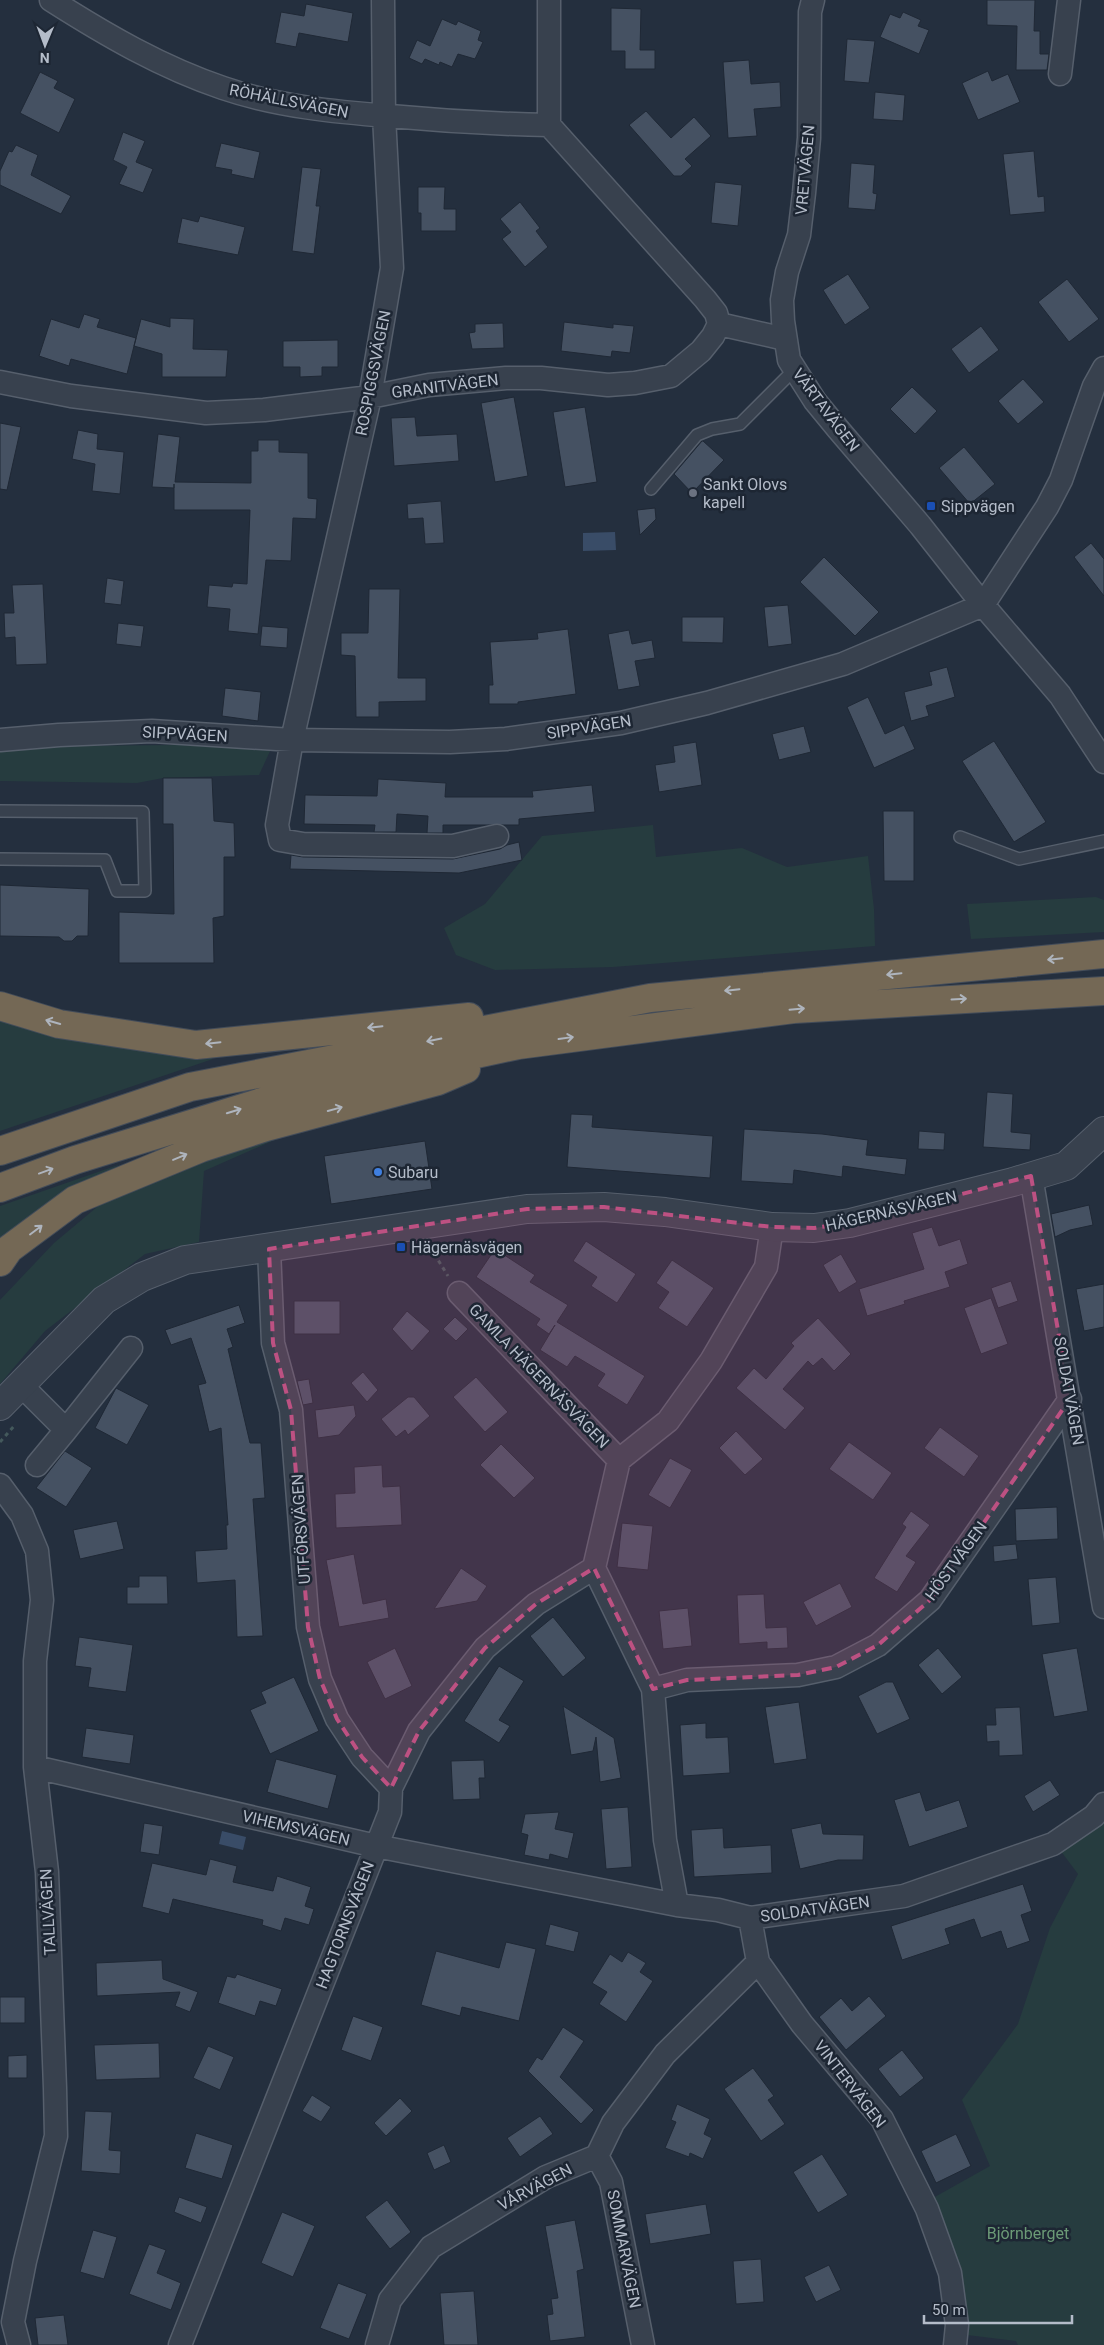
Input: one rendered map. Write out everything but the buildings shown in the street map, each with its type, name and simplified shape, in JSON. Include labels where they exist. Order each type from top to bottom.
[{"type":"highway","points":[[0,1006],[59,1024],[196,1045],[1104,954]]},
{"type":"highway","points":[[0,1188],[76,1160],[278,1097],[518,1044],[794,1009],[1104,991]]},
{"type":"highway","points":[[0,1150],[190,1087],[650,998]]},
{"type":"highway","points":[[0,1262],[9,1250],[75,1200],[201,1148],[266,1127],[438,1081],[518,1044]]},
{"type":"street","name":"RÖHÄLLSVÄGEN","points":[[51,0],[109,37],[146,56],[223,88],[316,109],[478,124],[549,125]]},
{"type":"street","name":"ROSPIGGSVÄGEN","points":[[383,0],[384,116],[392,268],[370,397],[292,740],[277,825],[280,840],[303,844],[453,846],[497,836]]},
{"type":"street","points":[[549,0],[549,125],[705,299],[716,314],[719,324],[785,339]]},
{"type":"street","name":"VRETVÄGEN","points":[[785,339],[782,300],[787,272],[799,235],[810,138],[810,12],[813,0]]},
{"type":"street","points":[[1060,74],[1069,0]]},
{"type":"street","name":"GRANITVÄGEN","points":[[0,382],[71,396],[206,413],[264,410],[370,397],[429,385],[506,378],[541,378],[608,384],[660,379],[671,376],[692,360],[713,336],[719,324]]},
{"type":"street","name":"VÄRTAVÄGEN","points":[[785,339],[789,360],[821,408],[1060,695],[1104,762]]},
{"type":"street","points":[[983,604],[1047,507],[1061,480],[1094,386],[1104,368]]},
{"type":"street","name":"SIPPVÄGEN","points":[[0,740],[59,735],[152,731],[292,740],[450,742],[506,739],[621,723],[707,703],[843,664],[983,604]]},
{"type":"street","name":"HÄGERNÄSVÄGEN","points":[[0,1406],[28,1392],[104,1300],[142,1276],[185,1260],[269,1249],[527,1209],[604,1207],[664,1212],[772,1227],[814,1228],[850,1223],[1066,1166],[1104,1131]]},
{"type":"street","name":"SOLDATVÄGEN","points":[[1031,1176],[1104,1607]]},
{"type":"street","name":"GAMLA HÄGERNÄSVÄGEN","points":[[594,1568],[619,1460],[668,1421],[712,1361],[766,1267],[772,1227]]},
{"type":"street","name":"UTFÖRSVÄGEN","points":[[269,1249],[273,1343],[291,1410],[308,1626],[320,1678],[337,1719],[362,1757],[390,1788]]},
{"type":"street","name":"GAMLA HÄGERNÄSVÄGEN","points":[[459,1293],[619,1460]]},
{"type":"street","points":[[37,1465],[131,1348]]},
{"type":"street","points":[[28,1392],[66,1430]]},
{"type":"street","name":"HÖSTVÄGEN","points":[[652,1689],[687,1680],[798,1675],[836,1667],[878,1645],[930,1600],[1070,1399]]},
{"type":"street","name":"TALLVÄGEN","points":[[0,1485],[22,1515],[37,1551],[42,1600],[35,1661],[35,1767],[47,1872],[56,2136],[24,2261],[13,2322],[20,2345]]},
{"type":"street","points":[[594,1568],[652,1689],[665,1840],[677,1905]]},
{"type":"street","name":"HAGTORNSVÄGEN","points":[[180,2345],[390,1812],[390,1788],[419,1731],[485,1648],[536,1604],[594,1568]]},
{"type":"street","name":"VIHEMSVÄGEN","points":[[35,1767],[376,1846],[677,1905]]},
{"type":"street","name":"SOLDATVÄGEN","points":[[677,1905],[718,1910],[750,1918],[904,1896],[1053,1844],[1094,1816],[1104,1804]]},
{"type":"street","name":"VINTERVÄGEN","points":[[750,1918],[758,1962],[802,2024],[882,2119],[927,2210],[950,2273],[957,2325],[955,2345]]},
{"type":"street","points":[[598,2156],[613,2122],[666,2054],[758,1962]]},
{"type":"street","name":"VÅRVÄGEN","points":[[378,2345],[390,2300],[431,2247],[546,2177],[598,2156]]},
{"type":"street","name":"SOMMARVÄGEN","points":[[598,2156],[611,2182],[643,2345]]},
{"type":"lane","points":[[651,488],[697,435],[712,429],[740,424],[794,369]]},
{"type":"lane","points":[[0,811],[143,812],[145,890],[117,891],[105,860],[0,859]]},
{"type":"lane","points":[[960,837],[1019,859],[1104,841]]},
{"type":"path","points":[[437,1241],[429,1245],[459,1293]]},
{"type":"path","points":[[0,1442],[28,1392]]},
{"type":"highlighted area","points":[[1031,1176],[1070,1399],[930,1600],[878,1645],[836,1667],[798,1675],[687,1680],[653,1689],[594,1568],[536,1604],[485,1648],[419,1731],[391,1788],[362,1757],[337,1719],[320,1679],[308,1627],[291,1410],[273,1343],[269,1249],[527,1209],[604,1207],[772,1227],[814,1228],[850,1223]]},
{"type":"green space","points":[[180,745],[271,749],[259,775],[163,778],[137,783],[0,781],[0,751],[58,746]]},
{"type":"green space","points":[[653,825],[656,857],[742,848],[787,867],[868,856],[874,909],[875,946],[613,967],[495,970],[456,955],[444,928],[485,904],[542,836]]},
{"type":"green space","points":[[1096,897],[1104,900],[1104,932],[971,939],[967,904]]},
{"type":"green space","points":[[0,1017],[203,1053],[213,1059],[0,1131]]},
{"type":"green space","points":[[281,1131],[279,1138],[204,1171],[199,1242],[145,1254],[45,1331],[0,1384],[0,1300],[54,1243],[109,1197]]},
{"type":"green space","points":[[121,1164],[74,1189],[0,1249],[0,1206]]},
{"type":"green space","name":"Björnberget","points":[[1104,1817],[1104,2345],[1018,2345],[1016,2341],[967,2335],[933,2198],[990,2166],[962,2100],[1018,2024],[1050,1928],[1078,1874],[1060,1850]]},
{"type":"water","points":[[615,532],[616,550],[583,551],[583,533]]},
{"type":"water","points":[[222,1831],[246,1837],[243,1850],[219,1844]]},
{"type":"place","name":"Sankt Olovs kapell","points":[[693,493]]},
{"type":"place","name":"Sippvägen","points":[[931,506]]},
{"type":"place","name":"Subaru","points":[[378,1172]]},
{"type":"place","name":"Hägernäsvägen","points":[[401,1247]]}]
